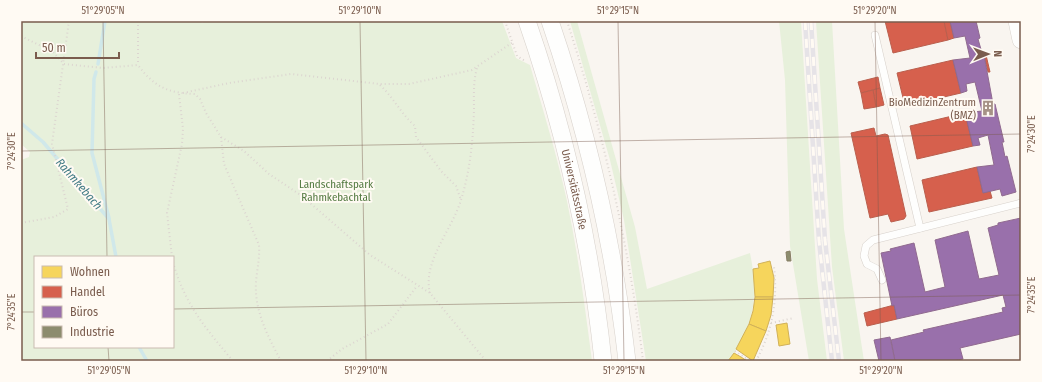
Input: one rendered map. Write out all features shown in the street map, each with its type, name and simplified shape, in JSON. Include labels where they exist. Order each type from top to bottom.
[{"type":"street","name":"Universitätsstraße","points":[[527,21],[551,96],[576,195],[594,286],[603,361]]},
{"type":"street","name":"Universitätsstraße","points":[[550,21],[576,108],[597,189],[618,298],[627,361]]},
{"type":"street","points":[[1017,21],[1021,40]]},
{"type":"lane","points":[[875,36],[920,228]]},
{"type":"lane","points":[[882,280],[877,269],[867,264],[865,260],[864,251],[866,246],[873,240],[1021,204]]},
{"type":"path","points":[[21,223],[54,217],[68,209],[52,144],[60,73],[64,64],[69,21]]},
{"type":"path","points":[[138,21],[138,65],[148,79],[162,88],[179,94],[195,94],[200,99],[206,113],[221,137],[224,164],[260,245],[260,259],[256,283],[259,314],[281,361]]},
{"type":"path","points":[[179,94],[204,87],[278,74],[297,74],[380,84],[409,84],[464,73],[477,68],[513,42],[505,21]]},
{"type":"path","points":[[21,36],[52,52],[64,64],[103,68],[138,65]]},
{"type":"path","points":[[430,293],[428,277],[430,267],[454,221],[461,200],[472,152],[473,94],[477,68]]},
{"type":"path","points":[[380,84],[394,98],[405,117],[415,126],[416,137],[441,171],[456,186],[461,200]]},
{"type":"path","points":[[172,256],[167,214],[182,144],[183,129],[179,94]]},
{"type":"path","points":[[221,137],[244,151],[269,174],[302,196],[370,255],[430,293],[486,361]]},
{"type":"path","points":[[174,266],[178,281],[186,300],[196,316],[233,361]]},
{"type":"path","points":[[756,361],[763,348],[771,323],[775,281],[774,267]]},
{"type":"path","points":[[327,361],[342,349],[388,324],[417,286]]},
{"type":"path","points":[[771,323],[794,318]]},
{"type":"path","points":[[735,351],[750,361]]},
{"type":"green space","name":"Landschaftspark Rahmkebachtal","points":[[21,21],[201,21],[202,23],[205,21],[502,21],[516,58],[530,65],[563,184],[575,241],[592,361],[21,361],[21,160],[29,157],[30,152],[21,144]]},
{"type":"green space","points":[[570,21],[577,21],[635,227],[647,289],[750,253],[754,280],[753,305],[747,329],[734,353],[747,361],[646,361],[624,220],[610,160]]},
{"type":"green space","points":[[779,21],[801,21],[817,279],[827,361],[809,361],[790,246],[785,80]]},
{"type":"green space","points":[[816,21],[832,21],[844,229],[864,361],[844,361],[832,267]]},
{"type":"building: Wohnen","points":[[770,261],[774,278],[773,297],[755,297],[753,269],[759,268],[758,264]]},
{"type":"building: Wohnen","points":[[755,297],[773,297],[771,315],[766,331],[749,324]]},
{"type":"building: Wohnen","points":[[787,323],[790,344],[779,346],[776,325]]},
{"type":"building: Wohnen","points":[[749,324],[766,331],[753,361],[736,349]]},
{"type":"building: Wohnen","points":[[734,353],[741,357],[747,361],[728,361]]},
{"type":"building: Handel","points":[[885,21],[944,21],[948,40],[893,53]]},
{"type":"building: Handel","points":[[944,21],[950,21],[954,38],[948,40]]},
{"type":"building: Handel","points":[[984,55],[986,55],[990,72],[988,72]]},
{"type":"building: Handel","points":[[953,60],[961,93],[905,106],[897,73]]},
{"type":"building: Handel","points":[[878,77],[880,88],[861,93],[858,82]]},
{"type":"building: Handel","points":[[880,88],[884,105],[876,107],[873,90]]},
{"type":"building: Handel","points":[[873,90],[876,107],[864,109],[861,93]]},
{"type":"building: Handel","points":[[965,113],[973,146],[917,159],[910,126]]},
{"type":"building: Handel","points":[[874,128],[876,136],[885,134],[888,135],[906,216],[904,219],[891,222],[888,214],[870,218],[851,133]]},
{"type":"building: Handel","points":[[977,167],[983,193],[990,191],[992,198],[929,212],[922,180]]},
{"type":"building: Handel","points":[[894,305],[897,319],[867,326],[864,313]]},
{"type":"building: Büros","name":"BioMedizinZentrum (BMZ)","points":[[950,21],[976,21],[980,38],[978,39],[984,55],[993,104],[995,104],[1004,142],[1002,142],[1005,157],[1007,156],[1016,192],[1002,196],[1000,189],[983,193],[977,167],[994,165],[988,135],[978,138],[980,145],[973,146],[965,113],[982,111],[975,82],[966,84],[967,91],[961,93],[953,60],[970,58],[965,36],[954,38]]},
{"type":"building: Büros","points":[[1021,218],[1021,334],[960,348],[963,359],[952,361],[895,361],[891,340],[924,332],[923,330],[1003,312],[1002,308],[1006,307],[1003,295],[897,319],[894,305],[892,306],[881,253],[891,251],[890,249],[914,243],[925,292],[945,287],[935,240],[968,231],[979,279],[999,275],[988,228],[998,225],[998,223]]},
{"type":"building: Büros","points":[[890,337],[895,361],[879,361],[874,340]]},
{"type":"building: Industrie","points":[[790,251],[791,261],[787,261],[786,252]]},
{"type":"waterway","points":[[98,64],[105,21]]},
{"type":"waterway","points":[[96,72],[94,79],[92,153],[109,218]]},
{"type":"waterway","name":"Rahmkebach","points":[[21,123],[43,142],[109,219],[116,256]]},
{"type":"waterway","name":"Rahmkebach","points":[[140,348],[147,361]]},
{"type":"railway","points":[[805,21],[819,241],[832,361]]},
{"type":"railway","points":[[811,21],[825,240],[839,361]]},
{"type":"place","name":"BioMedizinZentrum (BMZ)","points":[[988,108]]}]
